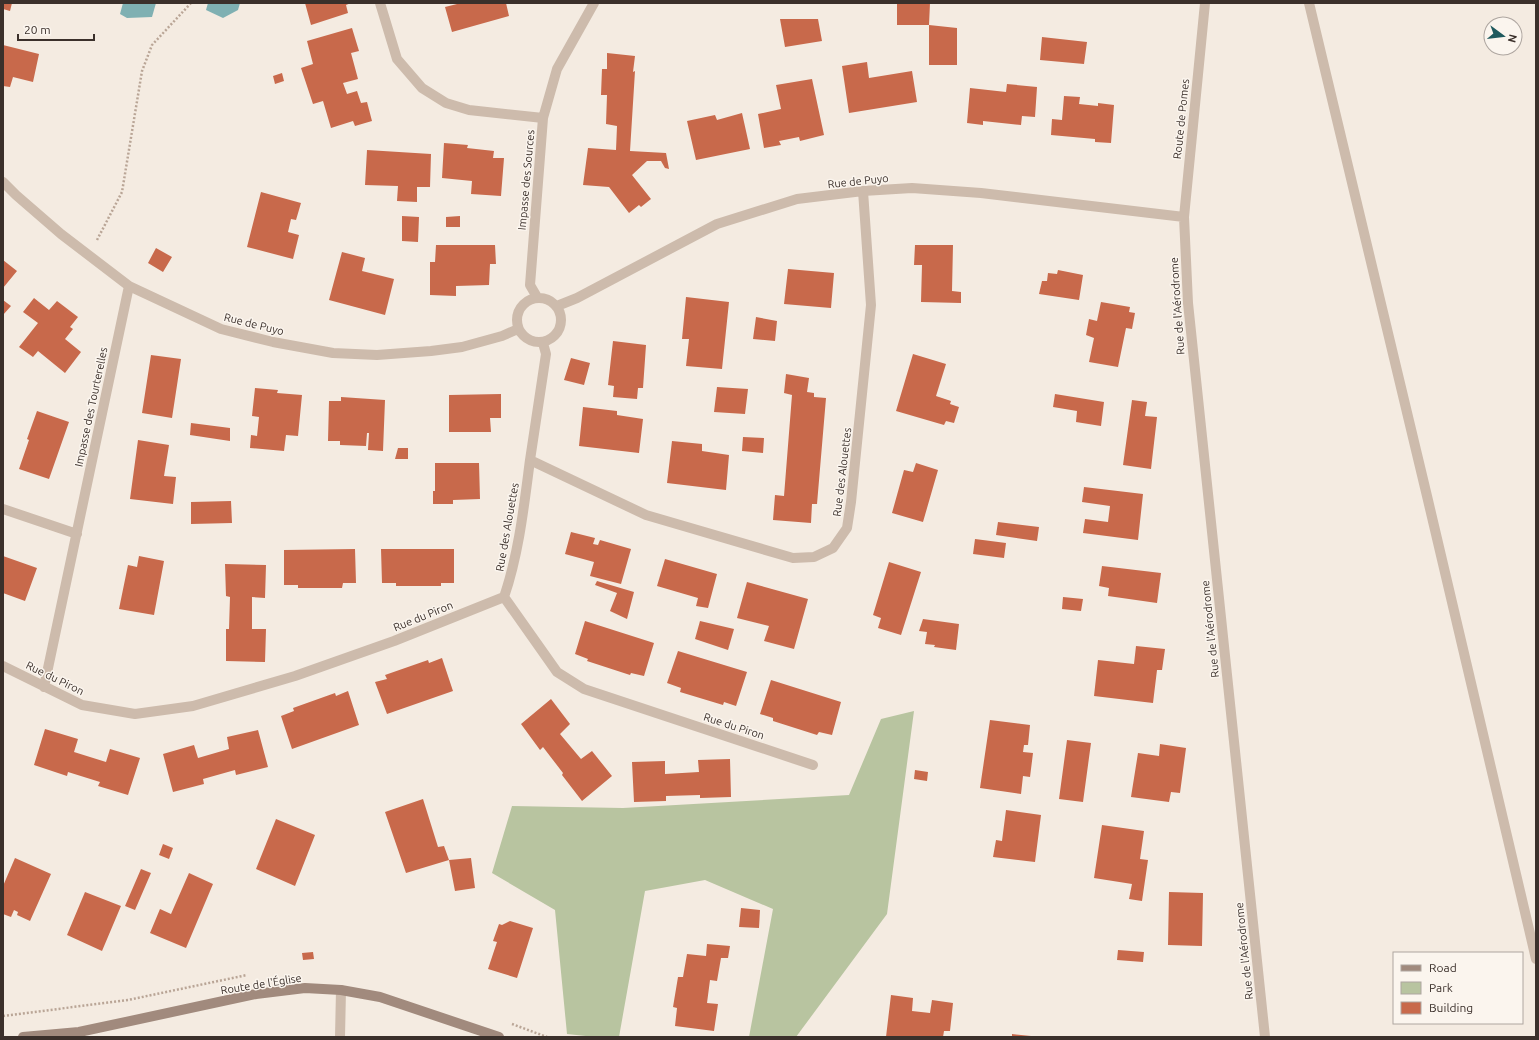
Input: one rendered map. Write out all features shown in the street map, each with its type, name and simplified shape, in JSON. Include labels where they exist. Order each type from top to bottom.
[{"type":"street","name":"Impasse des Sources","points":[[380,3],[397,59],[422,88],[446,103],[469,110],[543,118],[530,285],[537,297]]},
{"type":"street","points":[[543,118],[557,70],[594,3]]},
{"type":"street","name":"Route de Pomes","points":[[1199,3],[1203,22]]},
{"type":"street","name":"Route de Pomes","points":[[1184,217],[1205,3]]},
{"type":"street","points":[[1309,3],[1536,959]]},
{"type":"street","name":"Rue de Puyo","points":[[3,182],[16,195],[89,256],[129,286],[221,329],[273,342],[333,353],[377,355],[462,347],[502,336],[518,329]]},
{"type":"street","name":"Rue de Puyo","points":[[558,306],[577,298],[717,224],[797,200],[863,191],[912,188],[981,193],[1184,217]]},
{"type":"street","name":"Rue des Alouettes","points":[[530,460],[646,515],[793,558],[814,557],[833,548],[847,528],[861,409],[870,313],[863,191]]},
{"type":"street","name":"Rue de l'Aérodrome","points":[[1184,217],[1188,303],[1265,1037]]},
{"type":"street","name":"Impasse des Tourterelles","points":[[44,687],[129,286]]},
{"type":"street","points":[[537,297],[548,299],[558,306],[562,317],[560,329],[553,338],[542,343],[533,342],[524,337],[518,329],[517,315],[524,303],[537,297]]},
{"type":"street","name":"Rue des Alouettes","points":[[504,597],[512,572],[521,527],[546,354],[542,343]]},
{"type":"street","points":[[3,508],[77,534]]},
{"type":"street","name":"Rue du Piron","points":[[3,666],[82,705],[135,714],[193,706],[295,676],[394,641],[504,597],[556,672],[584,689],[813,765]]},
{"type":"street","name":"Route de l'Église","points":[[23,1037],[79,1032],[256,994],[305,988],[341,990],[380,997],[499,1037]]},
{"type":"street","points":[[340,1037],[341,990]]},
{"type":"path","points":[[89,256],[122,192],[142,71],[152,45],[191,3]]},
{"type":"green space","points":[[914,711],[887,914],[796,1037],[749,1037],[773,909],[705,880],[645,891],[619,1037],[595,1037],[567,1034],[555,910],[492,873],[512,806],[623,808],[849,795],[881,719]]},
{"type":"water","points":[[123,3],[156,3],[152,17],[127,18],[120,14]]},
{"type":"water","points":[[208,3],[240,3],[238,10],[223,18],[206,10]]},
{"type":"building","points":[[3,3],[12,3],[10,11],[3,9]]},
{"type":"building","points":[[305,3],[351,3],[346,5],[348,13],[311,25]]},
{"type":"building","points":[[461,3],[506,3],[509,16],[452,32],[445,7]]},
{"type":"building","points":[[897,3],[930,3],[929,25],[897,25]]},
{"type":"building","points":[[780,19],[818,19],[822,41],[785,47]]},
{"type":"building","points":[[929,25],[957,28],[957,65],[929,65]]},
{"type":"building","points":[[352,28],[359,51],[351,53],[358,79],[343,83],[347,94],[357,91],[361,103],[367,102],[372,121],[355,126],[353,121],[331,128],[323,101],[313,104],[301,68],[313,64],[307,41]]},
{"type":"building","points":[[1042,37],[1087,42],[1084,64],[1040,60]]},
{"type":"building","points":[[3,45],[39,54],[33,82],[13,77],[10,87],[3,86]]},
{"type":"building","points":[[607,53],[635,56],[630,151],[666,153],[669,169],[665,168],[661,161],[647,161],[632,175],[651,199],[641,207],[639,205],[629,213],[609,187],[583,185],[588,148],[616,150],[617,126],[606,124],[607,95],[601,95],[602,69],[607,69]]},
{"type":"building","points":[[867,62],[869,78],[912,71],[917,102],[849,113],[842,66]]},
{"type":"building","points":[[282,73],[284,81],[275,84],[273,76]]},
{"type":"building","points":[[812,79],[824,135],[800,141],[799,137],[779,141],[781,145],[764,148],[758,114],[781,109],[776,85]]},
{"type":"building","points":[[1007,84],[1037,87],[1035,117],[1022,116],[1021,125],[983,121],[983,125],[967,123],[970,88],[1006,92]]},
{"type":"building","points":[[1064,96],[1080,97],[1079,104],[1098,106],[1098,103],[1114,105],[1111,143],[1095,142],[1095,139],[1051,135],[1052,119],[1062,120]]},
{"type":"building","points":[[742,113],[750,149],[696,160],[687,121],[715,115],[717,120]]},
{"type":"building","points":[[444,143],[468,145],[467,148],[494,151],[493,158],[504,158],[501,196],[471,194],[472,181],[442,178]]},
{"type":"building","points":[[367,150],[431,154],[430,187],[417,187],[417,202],[397,201],[398,186],[365,185]]},
{"type":"building","points":[[261,192],[301,203],[296,220],[291,219],[288,232],[299,235],[293,259],[247,247]]},
{"type":"building","points":[[402,216],[419,217],[418,242],[402,241]]},
{"type":"building","points":[[460,216],[460,227],[446,227],[446,217]]},
{"type":"building","points":[[436,245],[495,245],[496,264],[490,264],[489,285],[456,286],[456,296],[430,295],[430,262],[435,262]]},
{"type":"building","points":[[915,245],[953,245],[952,291],[961,292],[961,303],[921,302],[922,265],[914,265]]},
{"type":"building","points":[[156,248],[172,257],[163,272],[148,263]]},
{"type":"building","points":[[342,252],[365,258],[362,271],[394,279],[385,315],[329,300]]},
{"type":"building","points":[[3,260],[17,271],[3,288]]},
{"type":"building","points":[[788,269],[834,273],[831,308],[784,304]]},
{"type":"building","points":[[1058,270],[1083,275],[1079,300],[1039,294],[1042,281],[1047,281],[1048,273],[1057,274]]},
{"type":"building","points":[[686,297],[729,302],[722,369],[686,366],[689,339],[682,339]]},
{"type":"building","points":[[34,298],[49,310],[57,301],[78,317],[70,327],[73,329],[65,339],[81,352],[65,373],[38,351],[33,357],[19,347],[38,323],[23,312]]},
{"type":"building","points":[[3,300],[11,306],[3,315]]},
{"type":"building","points":[[1101,302],[1130,307],[1129,312],[1135,313],[1132,329],[1126,328],[1118,367],[1089,362],[1094,338],[1086,335],[1089,319],[1097,321]]},
{"type":"building","points":[[756,317],[777,321],[775,341],[753,339]]},
{"type":"building","points":[[613,341],[646,345],[643,388],[638,388],[637,399],[613,397],[614,386],[608,385]]},
{"type":"building","points":[[913,354],[946,364],[936,396],[951,401],[950,404],[959,407],[954,423],[946,421],[944,425],[896,411]]},
{"type":"building","points":[[151,355],[181,359],[172,418],[142,413]]},
{"type":"building","points":[[571,358],[590,363],[584,385],[564,380]]},
{"type":"building","points":[[786,374],[809,378],[807,392],[814,393],[814,397],[826,398],[817,504],[812,504],[811,523],[773,520],[775,495],[784,496],[792,395],[784,393]]},
{"type":"building","points":[[717,387],[748,389],[745,414],[714,412]]},
{"type":"building","points":[[255,388],[278,390],[277,393],[302,395],[298,436],[286,435],[284,451],[250,448],[251,435],[257,436],[259,417],[252,416]]},
{"type":"building","points":[[501,394],[501,418],[490,418],[491,432],[449,432],[449,395]]},
{"type":"building","points":[[1055,394],[1104,402],[1101,426],[1076,422],[1077,411],[1053,407]]},
{"type":"building","points":[[341,397],[385,400],[383,451],[368,450],[369,433],[367,433],[366,446],[340,445],[340,441],[328,441],[329,401],[341,401]]},
{"type":"building","points":[[1132,400],[1147,402],[1145,416],[1157,417],[1151,469],[1123,465]]},
{"type":"building","points":[[583,407],[617,411],[617,415],[643,419],[639,453],[579,446]]},
{"type":"building","points":[[37,411],[69,422],[49,479],[19,469],[29,440],[27,439]]},
{"type":"building","points":[[191,423],[230,428],[230,441],[190,435]]},
{"type":"building","points":[[743,437],[764,438],[763,453],[742,451]]},
{"type":"building","points":[[138,440],[169,445],[164,476],[176,477],[173,504],[130,499]]},
{"type":"building","points":[[672,441],[702,444],[702,451],[729,455],[726,490],[667,483]]},
{"type":"building","points":[[398,448],[408,448],[408,459],[395,459]]},
{"type":"building","points":[[435,463],[479,463],[480,499],[453,500],[453,504],[433,504],[433,491],[435,491]]},
{"type":"building","points":[[916,463],[938,470],[923,522],[892,513],[904,470],[913,472]]},
{"type":"building","points":[[1084,487],[1143,494],[1138,540],[1083,533],[1085,519],[1108,522],[1110,506],[1082,502]]},
{"type":"building","points":[[231,501],[232,523],[191,524],[191,502]]},
{"type":"building","points":[[998,522],[1039,527],[1037,541],[996,535]]},
{"type":"building","points":[[571,532],[595,538],[593,544],[598,545],[600,540],[631,549],[621,584],[590,576],[594,562],[565,554]]},
{"type":"building","points":[[975,539],[1006,543],[1004,558],[973,554]]},
{"type":"building","points":[[355,549],[356,583],[343,583],[342,588],[298,588],[298,585],[284,585],[284,550]]},
{"type":"building","points":[[381,549],[454,549],[454,583],[441,583],[441,586],[396,586],[396,583],[382,583]]},
{"type":"building","points":[[3,556],[37,568],[25,601],[3,593]]},
{"type":"building","points":[[139,556],[164,561],[154,615],[119,609],[128,565],[137,567]]},
{"type":"building","points":[[665,559],[717,574],[708,608],[696,606],[698,598],[657,586]]},
{"type":"building","points":[[889,562],[921,572],[901,635],[878,628],[881,618],[873,615]]},
{"type":"building","points":[[225,564],[266,565],[265,598],[252,597],[252,629],[266,629],[265,662],[226,661],[226,629],[229,629],[230,597],[226,596]]},
{"type":"building","points":[[1102,566],[1161,573],[1157,603],[1108,596],[1109,588],[1099,586]]},
{"type":"building","points":[[597,581],[634,592],[627,619],[610,611],[617,593],[595,585]]},
{"type":"building","points":[[747,582],[808,599],[794,649],[764,641],[769,626],[737,618]]},
{"type":"building","points":[[1063,597],[1083,599],[1081,611],[1062,609]]},
{"type":"building","points":[[923,619],[959,624],[956,650],[934,647],[935,645],[925,644],[927,632],[919,631]]},
{"type":"building","points":[[585,621],[654,643],[644,676],[631,673],[630,675],[587,661],[588,659],[575,654]]},
{"type":"building","points":[[700,621],[734,629],[728,650],[695,639]]},
{"type":"building","points":[[1136,646],[1165,649],[1162,670],[1157,670],[1153,703],[1094,696],[1098,660],[1134,664]]},
{"type":"building","points":[[678,651],[747,672],[736,706],[724,702],[723,705],[680,692],[681,688],[667,683]]},
{"type":"building","points":[[442,658],[453,691],[387,714],[375,682],[387,679],[385,675],[428,660],[429,663]]},
{"type":"building","points":[[771,680],[841,702],[832,735],[819,732],[817,735],[773,721],[773,718],[760,714]]},
{"type":"building","points":[[348,691],[359,725],[292,749],[281,716],[294,711],[293,708],[335,693],[336,696]]},
{"type":"building","points":[[551,699],[570,724],[560,734],[581,759],[592,751],[612,776],[582,801],[543,747],[540,750],[521,724]]},
{"type":"building","points":[[990,720],[1030,725],[1028,745],[1024,745],[1023,752],[1033,753],[1030,777],[1023,776],[1021,794],[980,788]]},
{"type":"building","points":[[45,729],[78,739],[74,752],[106,762],[110,749],[140,758],[128,795],[98,786],[100,782],[68,772],[67,776],[34,765]]},
{"type":"building","points":[[258,730],[268,767],[236,775],[235,770],[203,779],[204,784],[173,792],[163,754],[194,745],[198,758],[229,749],[227,737]]},
{"type":"building","points":[[1067,740],[1091,743],[1083,802],[1059,799]]},
{"type":"building","points":[[1160,744],[1186,748],[1180,793],[1171,792],[1169,802],[1131,797],[1138,753],[1159,756]]},
{"type":"building","points":[[730,759],[731,797],[700,798],[700,795],[666,796],[666,801],[634,802],[632,762],[665,761],[665,774],[699,772],[698,760]]},
{"type":"building","points":[[915,770],[928,772],[927,781],[914,779]]},
{"type":"building","points":[[423,799],[438,847],[444,846],[449,860],[406,873],[385,812]]},
{"type":"building","points":[[1006,810],[1041,815],[1035,862],[993,857],[996,840],[1002,841]]},
{"type":"building","points":[[276,819],[315,835],[295,886],[256,869]]},
{"type":"building","points":[[1102,825],[1144,831],[1140,859],[1148,860],[1142,901],[1129,899],[1132,884],[1094,878]]},
{"type":"building","points":[[163,844],[173,848],[169,859],[159,855]]},
{"type":"building","points":[[15,858],[51,874],[30,921],[17,915],[18,912],[14,910],[11,917],[3,914],[3,886]]},
{"type":"building","points":[[471,858],[475,888],[455,891],[449,860]]},
{"type":"building","points":[[141,869],[151,873],[135,910],[125,906]]},
{"type":"building","points":[[189,873],[213,884],[186,948],[150,933],[160,909],[171,914]]},
{"type":"building","points":[[85,892],[121,906],[102,951],[67,935]]},
{"type":"building","points":[[1169,892],[1203,893],[1202,946],[1168,945]]},
{"type":"building","points":[[741,908],[760,910],[759,928],[739,927]]},
{"type":"building","points":[[510,921],[533,928],[517,978],[488,969],[497,942],[493,941],[499,924],[502,925]]},
{"type":"building","points":[[707,944],[730,946],[728,958],[721,958],[717,981],[710,980],[707,1003],[718,1004],[714,1031],[675,1026],[677,1008],[673,1007],[678,977],[683,977],[687,954],[706,956]]},
{"type":"building","points":[[1118,950],[1144,952],[1143,962],[1117,960]]},
{"type":"building","points":[[313,952],[314,959],[303,960],[302,953]]},
{"type":"building","points":[[891,995],[913,998],[912,1011],[930,1013],[932,1000],[953,1003],[950,1031],[944,1031],[943,1037],[886,1037]]},
{"type":"building","points":[[1012,1034],[1031,1036],[1031,1037],[1012,1037]]}]
